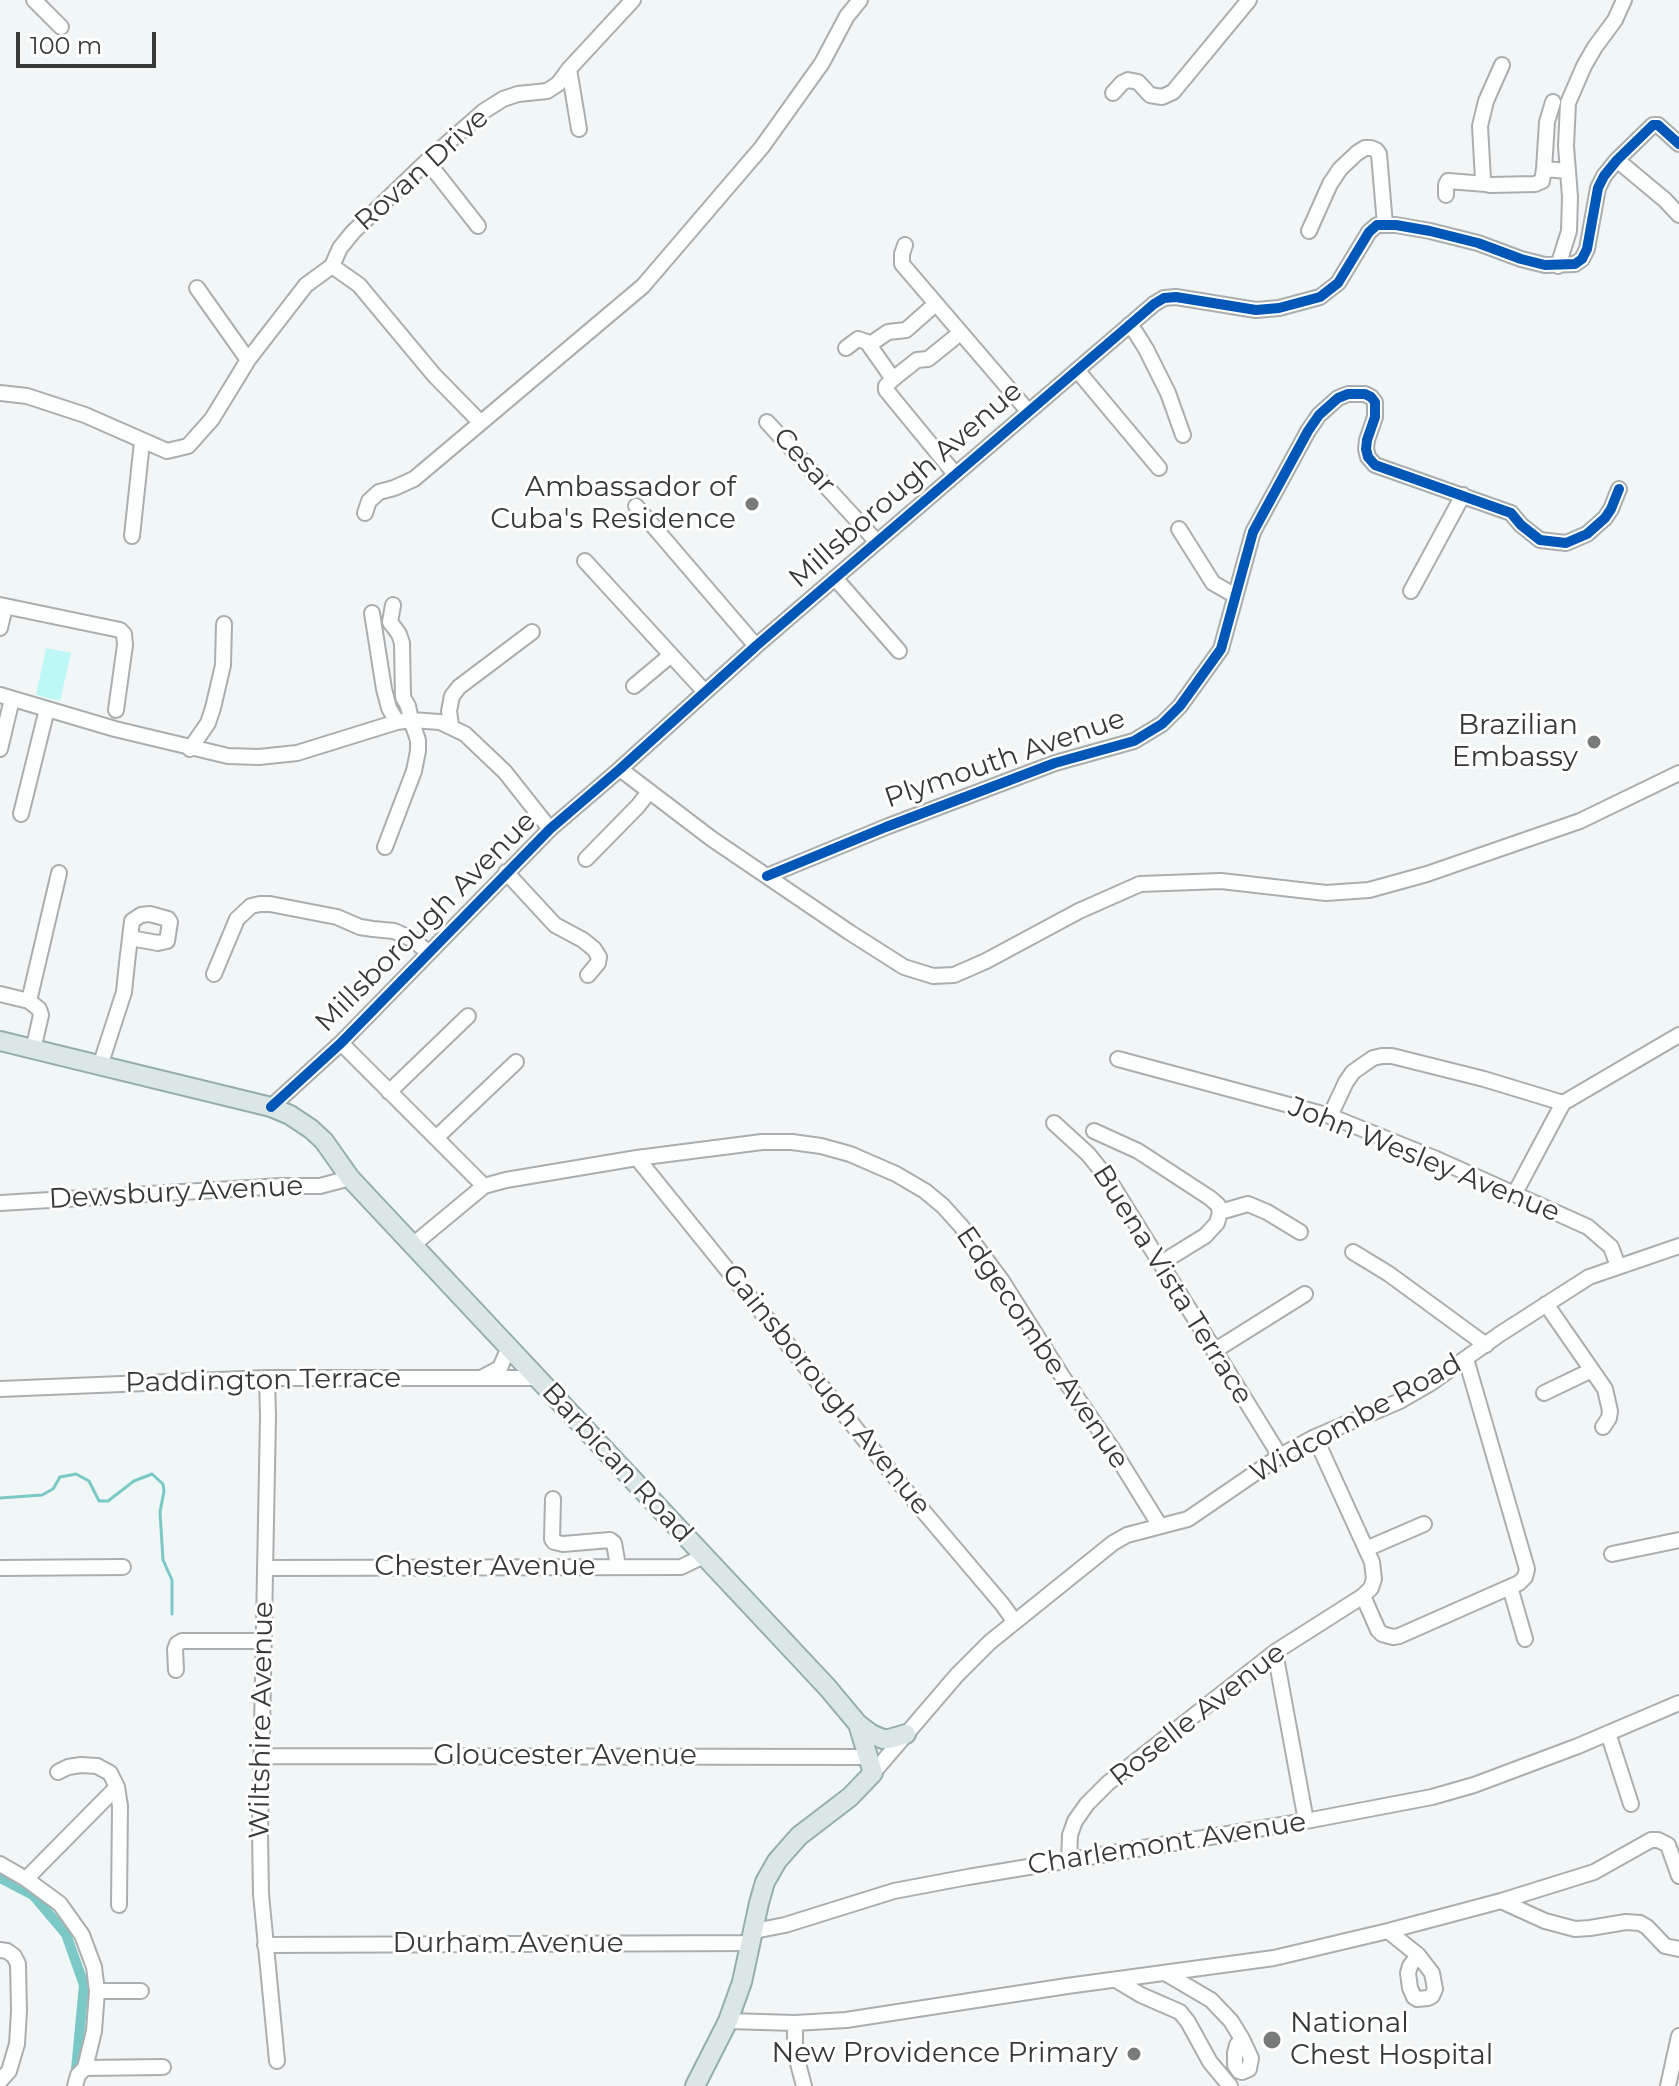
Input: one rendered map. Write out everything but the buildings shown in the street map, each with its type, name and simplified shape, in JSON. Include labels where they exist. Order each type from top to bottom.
[{"type":"main road","name":"Barbican Road","points":[[0,1041],[271,1107],[311,1129],[324,1141],[350,1178],[827,1687],[858,1724],[870,1765]]},
{"type":"main road","points":[[858,1724],[883,1739],[906,1734]]},
{"type":"main road","points":[[695,2086],[728,2021],[742,1982],[765,1882],[777,1861],[799,1836],[850,1797],[870,1765]]},
{"type":"street","points":[[34,0],[61,27]]},
{"type":"street","name":"Rovan Drive","points":[[0,393],[27,396],[85,415],[167,451],[188,446],[212,419],[248,360],[306,285],[332,266],[340,248],[353,232],[484,111],[503,99],[547,91],[558,84],[633,0]]},
{"type":"street","points":[[365,513],[369,501],[379,492],[414,479],[643,286],[762,147],[822,63],[847,16],[860,0]]},
{"type":"street","points":[[1113,93],[1128,80],[1138,82],[1150,95],[1162,97],[1173,92],[1249,0]]},
{"type":"street","points":[[1446,195],[1448,181],[1540,183],[1556,170],[1566,146],[1568,103],[1584,66],[1615,20],[1624,0]]},
{"type":"street","points":[[1486,184],[1482,174],[1480,126],[1486,101],[1502,65]]},
{"type":"street","points":[[569,69],[579,129]]},
{"type":"street","points":[[1553,102],[1547,122],[1569,231],[1558,266]]},
{"type":"street","points":[[1309,231],[1340,169],[1357,153],[1371,148],[1379,154],[1385,225],[1430,231],[1478,243],[1521,259],[1558,266],[1575,264],[1587,249],[1598,188],[1617,160],[1653,125],[1658,125],[1679,144]]},
{"type":"street","points":[[1617,160],[1679,215]]},
{"type":"street","points":[[427,161],[478,226]]},
{"type":"street","name":"Millsborough Avenue","points":[[271,1107],[341,1043],[550,829],[953,470],[1129,325],[1164,298],[1176,297],[1256,310],[1279,308],[1320,297],[1338,283],[1369,232],[1377,225],[1385,225]]},
{"type":"street","points":[[905,245],[902,264],[1028,411]]},
{"type":"street","points":[[332,266],[359,285],[434,375],[480,422]]},
{"type":"street","points":[[197,288],[248,360]]},
{"type":"street","points":[[869,345],[888,332],[906,330],[931,308]]},
{"type":"street","points":[[1129,325],[1146,349],[1168,393],[1183,435]]},
{"type":"street","points":[[953,470],[888,394],[886,386],[917,360],[928,359],[954,338]]},
{"type":"street","points":[[846,348],[863,339],[893,379]]},
{"type":"street","points":[[1077,370],[1159,468]]},
{"type":"street","name":"Plymouth Avenue","points":[[767,876],[1055,763],[1124,745],[1162,724],[1180,706],[1221,649],[1253,532],[1308,431],[1319,415],[1338,398],[1348,394],[1365,394],[1375,402],[1375,417],[1366,449],[1375,465],[1511,513],[1540,540],[1566,543],[1587,534],[1611,509],[1619,489]]},
{"type":"street","name":"Cesar","points":[[767,422],[875,539]]},
{"type":"street","points":[[132,536],[142,442]]},
{"type":"street","points":[[1411,591],[1463,495]]},
{"type":"street","points":[[636,506],[756,646]]},
{"type":"street","points":[[1179,529],[1213,583],[1234,595]]},
{"type":"street","points":[[585,561],[705,692]]},
{"type":"street","points":[[835,578],[888,629],[899,651]]},
{"type":"street","points":[[393,605],[390,622],[402,643],[402,688],[408,706],[404,721]]},
{"type":"street","points":[[0,628],[2,606],[120,630],[124,634],[125,645],[116,710]]},
{"type":"street","points":[[372,613],[389,708],[418,740],[414,771],[385,847]]},
{"type":"street","points":[[190,749],[208,723],[213,708],[223,665],[224,624]]},
{"type":"street","points":[[451,725],[449,711],[452,696],[459,687],[532,632]]},
{"type":"street","points":[[634,686],[671,655]]},
{"type":"street","points":[[0,749],[6,697],[190,749],[228,756],[297,753],[404,721],[440,722],[465,734],[505,772],[550,829]]},
{"type":"street","points":[[21,814],[47,709]]},
{"type":"street","points":[[620,769],[712,839],[849,932],[904,967],[933,976],[954,975],[986,961],[1079,911],[1140,884],[1221,881],[1326,893],[1369,890],[1427,874],[1580,821],[1679,773]]},
{"type":"street","points":[[586,859],[649,792]]},
{"type":"street","points":[[506,872],[555,925],[594,949],[599,957],[598,963],[588,975]]},
{"type":"street","points":[[29,1001],[59,873]]},
{"type":"street","points":[[214,974],[237,919],[251,906],[260,904],[337,917],[360,927],[394,931],[412,939],[429,953]]},
{"type":"street","points":[[100,1066],[124,992],[130,938]]},
{"type":"street","points":[[0,994],[29,1001],[39,1009],[41,1015],[33,1050]]},
{"type":"street","points":[[389,1092],[468,1016]]},
{"type":"street","points":[[1515,1193],[1563,1103],[1679,1035]]},
{"type":"street","points":[[341,1043],[484,1186]]},
{"type":"street","points":[[1330,1116],[1353,1072],[1373,1058],[1382,1056],[1484,1079],[1563,1103]]},
{"type":"street","name":"John Wesley Avenue","points":[[1118,1059],[1330,1116],[1588,1227],[1611,1247],[1618,1266]]},
{"type":"street","points":[[436,1138],[516,1062]]},
{"type":"street","name":"Buena Vista Terrace","points":[[1054,1123],[1098,1165],[1280,1456]]},
{"type":"street","points":[[1094,1131],[1138,1151],[1218,1205],[1217,1223],[1205,1236],[1161,1263]]},
{"type":"street","name":"Edgecombe Avenue","points":[[414,1244],[484,1186],[529,1176],[762,1142],[792,1142],[850,1154],[896,1174],[925,1191],[961,1226],[1002,1281],[1160,1526]]},
{"type":"street","name":"Gainsborough Avenue","points":[[637,1158],[1015,1622]]},
{"type":"street","name":"Dewsbury Avenue","points":[[0,1203],[320,1186],[350,1178]]},
{"type":"street","points":[[1220,1212],[1248,1204],[1300,1232]]},
{"type":"street","name":"Widcombe Road","points":[[870,1765],[906,1734],[990,1642],[1113,1543],[1127,1535],[1188,1519],[1280,1456],[1315,1437],[1400,1401],[1589,1277],[1679,1246]]},
{"type":"street","points":[[1353,1252],[1389,1274],[1486,1345]]},
{"type":"street","points":[[1214,1351],[1305,1294]]},
{"type":"street","points":[[1546,1304],[1605,1389],[1610,1403],[1609,1418],[1603,1427]]},
{"type":"street","points":[[483,1377],[500,1368],[509,1347]]},
{"type":"street","points":[[1315,1437],[1372,1562],[1374,1579],[1363,1596],[1382,1634],[1399,1636],[1519,1583],[1527,1569],[1466,1359]]},
{"type":"street","points":[[1544,1393],[1592,1370]]},
{"type":"street","name":"Paddington Terrace","points":[[0,1389],[267,1378],[539,1378]]},
{"type":"street","name":"Wiltshire Avenue","points":[[267,1378],[260,1834],[261,1894],[277,2061]]},
{"type":"street","points":[[553,1499],[554,1542],[610,1540],[614,1543],[618,1566]]},
{"type":"street","points":[[1366,1549],[1424,1524]]},
{"type":"street","points":[[1612,1554],[1679,1540]]},
{"type":"street","name":"Chester Avenue","points":[[265,1568],[681,1567],[704,1556]]},
{"type":"street","points":[[0,1568],[123,1567]]},
{"type":"street","points":[[1510,1587],[1525,1639]]},
{"type":"street","name":"Roselle Avenue","points":[[1069,1861],[1070,1835],[1075,1821],[1108,1783],[1275,1652],[1363,1596]]},
{"type":"street","points":[[176,1670],[175,1649],[182,1641],[263,1641]]},
{"type":"street","points":[[1275,1652],[1306,1821]]},
{"type":"street","name":"Charlemont Avenue","points":[[753,1937],[894,1891],[1432,1797],[1474,1785],[1578,1746],[1679,1703]]},
{"type":"street","points":[[1608,1733],[1631,1804]]},
{"type":"street","name":"Gloucester Avenue","points":[[262,1756],[870,1765]]},
{"type":"street","points":[[58,1772],[68,1767],[97,1766],[110,1773],[117,1787],[120,1806],[119,1905]]},
{"type":"street","points":[[26,1879],[117,1787]]},
{"type":"street","points":[[728,2021],[795,2023],[846,2020],[1274,1958],[1501,1901],[1594,1872],[1651,1840],[1664,1841],[1668,1845],[1679,1876]]},
{"type":"street","points":[[0,1864],[60,1904],[82,1935],[94,1967],[97,1991],[94,2031],[85,2068],[78,2075],[75,2086]]},
{"type":"street","points":[[1501,1901],[1545,1921],[1575,1929],[1634,1922],[1647,1927],[1665,1946],[1679,1949]]},
{"type":"street","points":[[1388,1931],[1418,1955]]},
{"type":"street","name":"Durham Avenue","points":[[265,1945],[753,1937]]},
{"type":"street","points":[[0,1950],[14,1956],[18,1964],[19,2011],[17,2044],[9,2071],[0,2081]]},
{"type":"street","points":[[1165,1973],[1211,2000],[1231,2021],[1242,2039]]},
{"type":"street","points":[[1116,1980],[1180,2012],[1210,2062],[1230,2086]]},
{"type":"street","points":[[97,1991],[141,1991]]},
{"type":"street","points":[[795,2023],[795,2052],[804,2086]]},
{"type":"street","points":[[1668,2086],[1679,2036]]},
{"type":"street","points":[[85,2068],[163,2067]]},
{"type":"shaded area","points":[[46,648],[71,653],[60,701],[36,695]]},
{"type":"waterway","points":[[0,1498],[42,1495],[53,1489],[60,1477],[76,1474],[89,1481],[99,1501],[108,1501],[134,1481],[152,1474],[163,1484],[160,1512],[163,1560],[172,1580],[172,1614]]},
{"type":"waterway","points":[[0,1878],[33,1895],[66,1934],[84,1985],[75,2080]]},
{"type":"cycle path","points":[[271,1107],[341,1043],[550,829],[756,646],[1154,304],[1164,298],[1176,297],[1256,310],[1279,308],[1320,297],[1338,283],[1369,232],[1377,225],[1430,231],[1545,265],[1575,264],[1587,249],[1598,188],[1617,160],[1653,125],[1658,125],[1679,144]]},
{"type":"cycle path","points":[[767,876],[1055,763],[1134,741],[1162,724],[1180,706],[1221,649],[1253,532],[1308,431],[1319,415],[1338,398],[1348,394],[1365,394],[1375,402],[1375,417],[1366,449],[1375,465],[1511,513],[1540,540],[1566,543],[1587,534],[1605,518],[1619,489]]},
{"type":"place","name":"Ambassador of Cuba's Residence","points":[[752,504]]},
{"type":"place","name":"Brazilian Embassy","points":[[1594,742]]},
{"type":"place","name":"National Chest Hospital","points":[[1272,2040]]},
{"type":"place","name":"New Providence Primary","points":[[1134,2054]]}]
